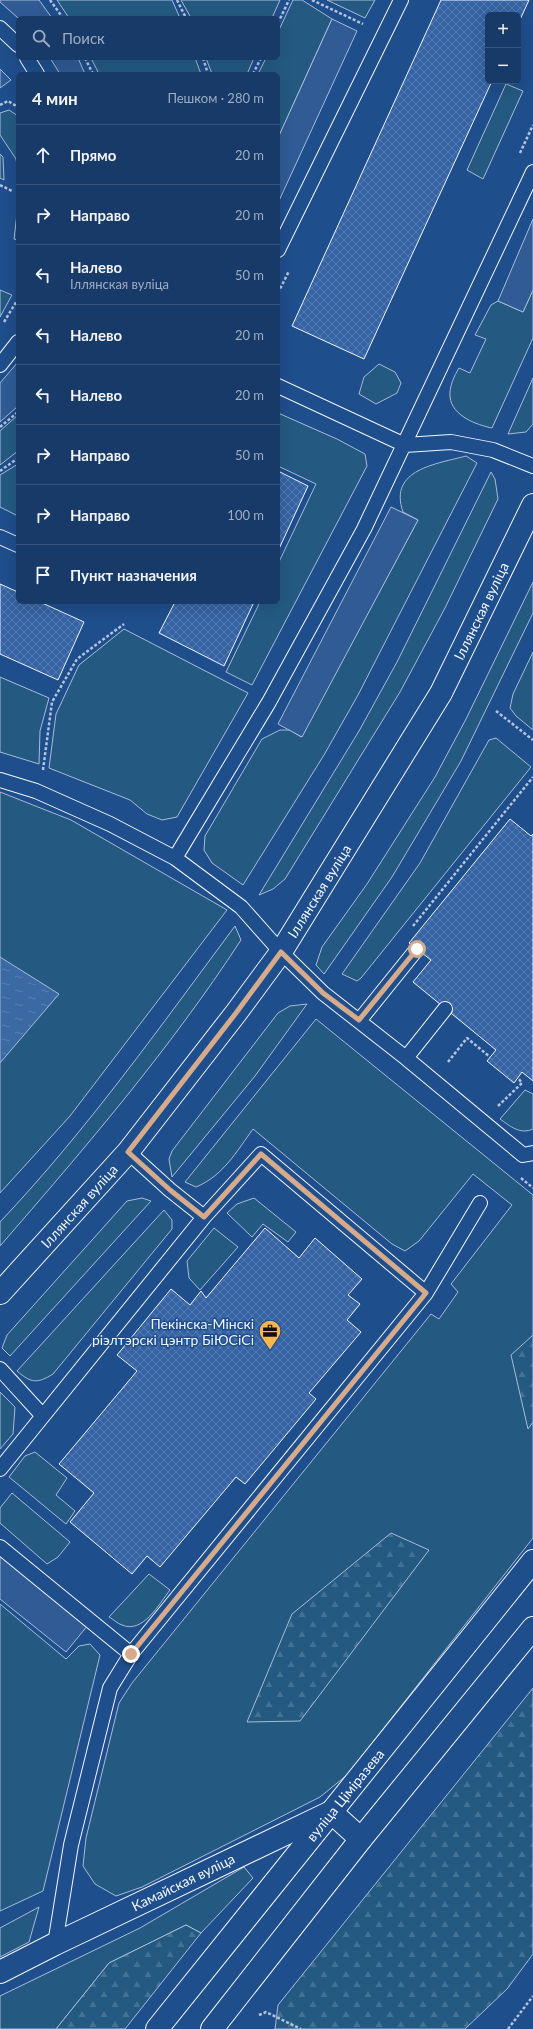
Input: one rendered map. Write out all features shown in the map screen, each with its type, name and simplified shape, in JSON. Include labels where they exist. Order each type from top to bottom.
[{"type":"street","name":"Іллянская вуліца","points":[[0,1293],[128,1152],[236,1013],[281,952],[441,693],[533,505]]},
{"type":"street","name":"вуліца Ціміразева","points":[[157,2029],[533,1561]]},
{"type":"street","points":[[212,2029],[361,1839],[533,1628]]},
{"type":"street","points":[[331,1812],[361,1839]]},
{"type":"street","name":"Камайская вуліца","points":[[0,1972],[54,1944],[331,1812]]},
{"type":"lane","points":[[280,246],[401,0]]},
{"type":"lane","points":[[0,28],[16,43]]},
{"type":"lane","points":[[28,60],[36,72]]},
{"type":"lane","points":[[175,858],[277,688],[364,529],[533,172]]},
{"type":"lane","points":[[0,364],[16,344]]},
{"type":"lane","points":[[280,387],[404,445],[451,442],[493,450],[533,466]]},
{"type":"lane","points":[[0,537],[16,544]]},
{"type":"lane","points":[[0,780],[36,792],[97,818],[175,858],[241,907],[281,952],[323,993],[434,1080],[523,1155],[533,1153]]},
{"type":"lane","points":[[359,1020],[417,949]]},
{"type":"lane","points":[[406,1058],[446,1009]]},
{"type":"lane","points":[[128,1152],[170,1190],[204,1217]]},
{"type":"lane","points":[[0,1469],[42,1415],[204,1217],[261,1154],[426,1293]]},
{"type":"lane","points":[[54,1944],[71,1845],[110,1688],[131,1654],[426,1293],[480,1203]]},
{"type":"lane","points":[[0,1369],[42,1415]]},
{"type":"lane","points":[[0,1547],[131,1654]]},
{"type":"path","points":[[50,0],[62,16]]},
{"type":"path","points":[[177,0],[185,16]]},
{"type":"path","points":[[280,19],[289,0]]},
{"type":"path","points":[[312,0],[365,25],[368,19]]},
{"type":"path","points":[[86,60],[92,72]]},
{"type":"path","points":[[204,60],[207,72]]},
{"type":"path","points":[[254,72],[260,60]]},
{"type":"path","points":[[0,105],[8,101],[16,106]]},
{"type":"path","points":[[520,154],[533,125]]},
{"type":"path","points":[[0,185],[12,191]]},
{"type":"path","points":[[4,323],[16,302]]},
{"type":"path","points":[[0,427],[16,414]]},
{"type":"path","points":[[0,471],[16,459]]},
{"type":"path","points":[[43,772],[52,702],[77,659],[124,624]]},
{"type":"path","points":[[496,711],[533,740]]},
{"type":"path","points":[[408,932],[533,777]]},
{"type":"path","points":[[434,1080],[467,1038],[490,1057]]},
{"type":"path","points":[[508,2029],[533,1996]]},
{"type":"path","points":[[254,2017],[266,2012],[301,2029]]},
{"type":"green space","points":[[57,0],[172,0],[179,16],[68,16]]},
{"type":"green space","points":[[181,0],[280,0],[273,16],[190,16]]},
{"type":"green space","points":[[293,0],[302,0],[332,19],[280,134],[280,72],[259,72],[265,60],[280,60],[280,28]]},
{"type":"green space","points":[[327,0],[375,0],[365,18]]},
{"type":"green space","points":[[92,60],[196,60],[200,72],[98,72]]},
{"type":"green space","points":[[207,60],[253,60],[248,72],[211,72]]},
{"type":"green space","points":[[506,84],[523,91],[483,179],[467,170]]},
{"type":"green space","points":[[9,110],[16,115],[16,159],[0,135],[0,113]]},
{"type":"green space","points":[[0,154],[3,157],[4,180],[0,178]]},
{"type":"green space","points":[[16,222],[16,240],[14,239]]},
{"type":"green space","points":[[0,290],[12,295],[0,317]]},
{"type":"green space","points":[[533,290],[533,338],[492,428],[479,425],[460,414],[452,404],[450,393],[454,378],[459,368],[470,373],[486,339],[475,335],[491,305],[498,301],[523,312]]},
{"type":"green space","points":[[379,364],[395,372],[401,383],[397,393],[376,404],[359,394],[364,377]]},
{"type":"green space","points":[[533,378],[533,424],[526,432],[508,434]]},
{"type":"green space","points":[[280,414],[337,439],[365,454],[367,466],[252,685],[226,672],[259,604],[280,604],[280,560],[316,484],[280,467]]},
{"type":"green space","points":[[16,417],[16,453],[0,465],[0,431]]},
{"type":"green space","points":[[466,456],[477,463],[358,695],[324,755],[243,885],[212,863],[204,850],[205,836],[262,739],[280,730],[290,730],[301,737],[418,520],[403,512],[400,498],[402,486],[409,477],[418,471],[429,466]]},
{"type":"green space","points":[[16,465],[16,515],[0,507],[0,475]]},
{"type":"green space","points":[[491,472],[495,479],[498,499],[445,608],[400,692],[285,879],[273,889],[259,895],[359,731],[397,662]]},
{"type":"green space","points":[[533,582],[533,613],[461,761],[392,877],[324,974],[316,965],[322,947],[367,884],[435,777],[466,719]]},
{"type":"green space","points":[[124,629],[248,693],[177,817],[162,820],[147,814],[130,800],[49,768],[56,714],[79,665]]},
{"type":"green space","points":[[533,652],[533,730],[516,716],[510,708],[513,694]]},
{"type":"green space","points":[[0,677],[49,698],[40,731],[39,764],[0,752]]},
{"type":"green space","points":[[496,738],[531,767],[361,978],[357,981],[342,974],[420,863],[489,740]]},
{"type":"green space","points":[[0,792],[71,820],[227,910],[70,1116],[0,1193]]},
{"type":"green space","points":[[235,926],[241,940],[185,1020],[95,1135],[0,1246],[0,1222],[93,1115],[151,1040]]},
{"type":"green space","points":[[307,1004],[255,1076],[172,1177],[169,1159],[172,1151],[278,1013],[290,1006]]},
{"type":"green space","points":[[316,1019],[533,1195],[533,1538],[347,1775],[320,1797],[142,1887],[116,1896],[95,1884],[83,1866],[86,1838],[119,1703],[132,1683],[431,1314],[439,1319],[458,1292],[451,1284],[512,1205],[473,1174],[419,1241],[405,1251],[392,1244],[253,1129],[222,1170],[206,1182],[196,1187],[185,1182]]},
{"type":"green space","points":[[525,1090],[533,1094],[533,1129],[528,1131],[515,1129],[500,1119]]},
{"type":"green space","points":[[142,1198],[151,1201],[10,1356],[2,1348],[7,1335],[127,1201]]},
{"type":"green space","points":[[254,1198],[296,1232],[288,1242],[263,1224],[252,1237],[227,1213],[237,1204]]},
{"type":"green space","points":[[164,1210],[172,1220],[172,1229],[53,1374],[38,1381],[34,1381],[26,1378],[17,1371]]},
{"type":"green space","points":[[214,1228],[238,1247],[200,1290],[189,1278],[187,1261]]},
{"type":"green space","points":[[533,1335],[533,1422],[528,1429],[511,1355]]},
{"type":"green space","points":[[0,1392],[15,1407],[13,1434],[0,1449]]},
{"type":"green space","points":[[35,1452],[67,1478],[56,1495],[75,1511],[66,1524],[9,1477],[25,1456]]},
{"type":"green space","points":[[12,1493],[70,1542],[58,1557],[47,1564],[0,1523],[0,1508]]},
{"type":"green space","points":[[391,1533],[429,1550],[300,1721],[247,1722],[292,1614]]},
{"type":"green space","points":[[149,1574],[170,1590],[156,1610],[144,1622],[130,1627],[120,1624],[109,1617]]},
{"type":"green space","points":[[0,1604],[66,1659],[79,1646],[90,1644],[100,1655],[43,1891],[0,1911]]},
{"type":"green space","points":[[533,1688],[533,1954],[507,1989],[465,2029],[275,2029],[278,2005]]},
{"type":"green space","points":[[244,1867],[253,1878],[201,1933],[186,1925],[109,1963],[56,2029],[0,2029],[0,1996],[140,1928]]},
{"type":"green space","points":[[39,1907],[29,1942],[0,1957],[0,1928]]},
{"type":"green space","points":[[186,1925],[201,1933],[125,2029],[56,2029],[109,1963]]},
{"type":"shaded area","points":[[0,0],[39,0],[51,16],[16,16],[0,2]]},
{"type":"shaded area","points":[[332,19],[357,31],[280,199],[280,134]]},
{"type":"shaded area","points":[[51,60],[79,60],[84,72],[59,72]]},
{"type":"shaded area","points":[[0,69],[11,80],[0,88]]},
{"type":"shaded area","points":[[533,219],[533,290],[523,312],[498,301]]},
{"type":"shaded area","points":[[16,364],[16,408],[0,422],[0,383]]},
{"type":"shaded area","points":[[391,507],[418,520],[302,737],[278,724]]},
{"type":"shaded area","points":[[0,1554],[88,1625],[66,1652],[0,1599]]},
{"type":"water","points":[[0,957],[59,994],[0,1063]]},
{"type":"building","points":[[441,0],[529,0],[521,17],[521,12],[485,12],[485,84],[491,84],[364,359],[292,326]]},
{"type":"building","points":[[280,472],[308,486],[280,547]]},
{"type":"building","points":[[0,584],[16,591],[16,604],[44,604],[84,622],[58,680],[0,654]]},
{"type":"building","points":[[174,604],[253,604],[224,666],[159,633]]},
{"type":"building","points":[[510,819],[531,836],[533,834],[533,1081],[522,1072],[514,1083],[487,1061],[496,1050],[413,982],[431,960],[409,943]]},
{"type":"building","points":[[265,1228],[299,1258],[315,1238],[362,1279],[348,1295],[360,1304],[347,1320],[361,1332],[309,1393],[316,1399],[245,1484],[236,1477],[160,1567],[147,1556],[132,1574],[70,1522],[94,1493],[59,1464],[137,1371],[117,1355],[171,1289],[190,1305],[201,1291],[206,1298]]},
{"type":"place","name":"Пекінска-Мінскі ріэлтэрскі цэнтр БіЮСіСі","points":[[270,1350]]},
{"type":"route","points":[[131,1654],[426,1293],[261,1154],[204,1217],[170,1190],[128,1152],[236,1013],[281,952],[323,993],[359,1020],[417,949]]}]
